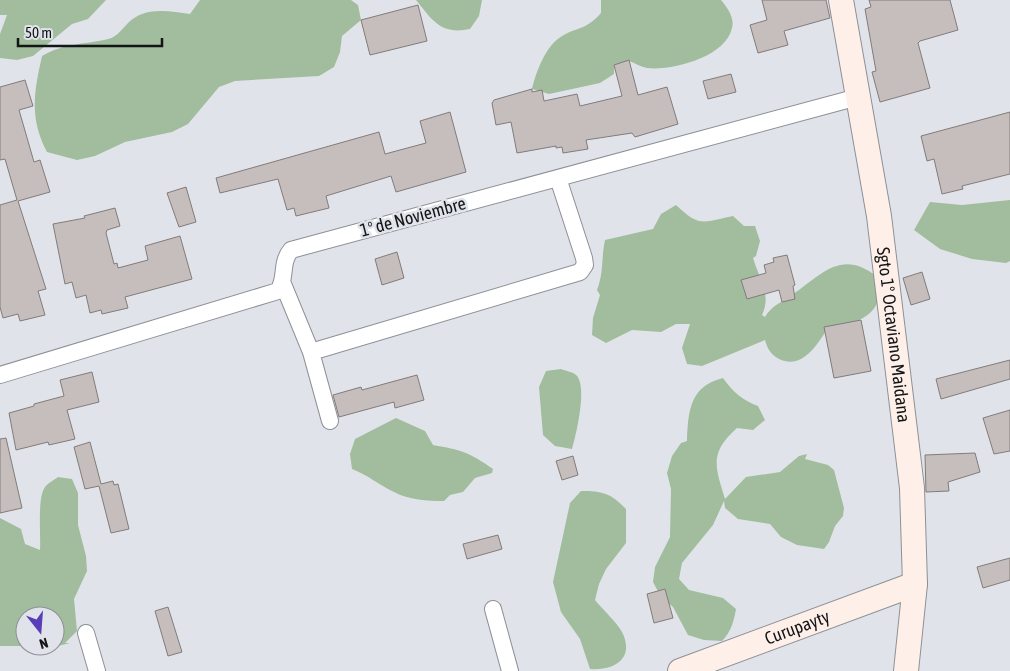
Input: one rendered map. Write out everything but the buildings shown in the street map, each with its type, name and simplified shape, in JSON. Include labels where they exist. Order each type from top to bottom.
[{"type":"main road","name":"Sgto 1° Octaviano Maidana","points":[[842,0],[879,216],[912,488],[915,584],[906,671]]},
{"type":"main road","name":"Curupayty","points":[[680,671],[915,584]]},
{"type":"street","name":"1º de Noviembre","points":[[284,284],[284,262],[291,250],[858,97]]},
{"type":"street","points":[[311,352],[580,272],[585,265],[584,258],[558,178]]},
{"type":"street","points":[[0,375],[278,291],[284,284],[311,352],[330,421]]},
{"type":"street","points":[[493,609],[510,671]]},
{"type":"street","points":[[86,633],[97,671]]},
{"type":"green space","points":[[0,0],[106,0],[88,19],[72,24],[33,56],[17,60],[0,58],[0,34],[7,15],[0,15]]},
{"type":"green space","points":[[200,0],[351,0],[358,5],[361,20],[342,36],[340,52],[334,67],[319,76],[235,81],[219,87],[188,124],[172,132],[125,142],[95,156],[77,160],[47,152],[37,128],[35,116],[35,93],[42,56],[65,47],[112,38],[128,23],[142,14],[158,11],[190,14]]},
{"type":"green space","points":[[416,0],[482,0],[479,16],[470,29],[452,30],[438,25]]},
{"type":"green space","points":[[601,0],[721,0],[728,9],[733,24],[728,38],[720,47],[697,60],[658,68],[642,67],[629,61],[614,65],[614,74],[600,83],[549,94],[532,89],[539,67],[551,46],[562,36],[587,25],[596,18],[601,13]]},
{"type":"green space","points":[[1010,200],[1010,261],[1006,263],[972,259],[940,249],[914,230],[930,202],[962,205]]},
{"type":"green space","points":[[676,205],[697,220],[708,221],[733,216],[744,226],[755,226],[760,241],[756,256],[753,258],[764,286],[766,300],[762,315],[765,317],[774,307],[822,273],[842,265],[853,265],[877,277],[878,301],[869,314],[857,321],[827,329],[808,354],[801,359],[787,362],[779,359],[770,351],[765,340],[702,366],[687,364],[682,348],[690,324],[676,324],[661,332],[632,330],[606,343],[592,335],[593,318],[600,295],[597,290],[601,277],[605,240],[653,229],[661,214]]},
{"type":"green space","points":[[561,369],[576,375],[581,389],[580,410],[572,449],[555,446],[543,435],[539,387],[546,371]]},
{"type":"green space","points":[[723,378],[738,395],[758,406],[765,420],[753,430],[737,428],[722,445],[718,453],[717,469],[725,499],[746,477],[780,472],[799,456],[807,454],[805,459],[828,465],[834,470],[844,508],[843,516],[835,526],[824,549],[797,545],[781,537],[770,524],[738,519],[725,508],[724,501],[713,525],[682,563],[679,579],[689,590],[723,598],[736,609],[732,626],[722,641],[704,640],[688,635],[673,607],[661,597],[653,582],[655,567],[670,537],[671,489],[667,473],[672,456],[681,443],[687,441],[690,410],[697,394],[712,382]]},
{"type":"green space","points":[[396,418],[425,431],[433,445],[458,450],[471,455],[493,469],[492,473],[475,478],[463,492],[450,495],[444,501],[438,501],[400,495],[352,469],[350,454],[355,439]]},
{"type":"green space","points":[[58,477],[72,479],[78,493],[78,525],[86,556],[87,571],[74,599],[77,631],[65,643],[65,606],[15,606],[15,646],[0,646],[0,518],[21,529],[25,544],[40,550],[40,508],[46,486]]},
{"type":"green space","points":[[581,491],[611,496],[626,509],[626,543],[606,569],[599,584],[595,600],[621,630],[626,643],[626,650],[620,662],[607,668],[599,669],[590,669],[580,639],[561,612],[553,582],[570,503]]}]
